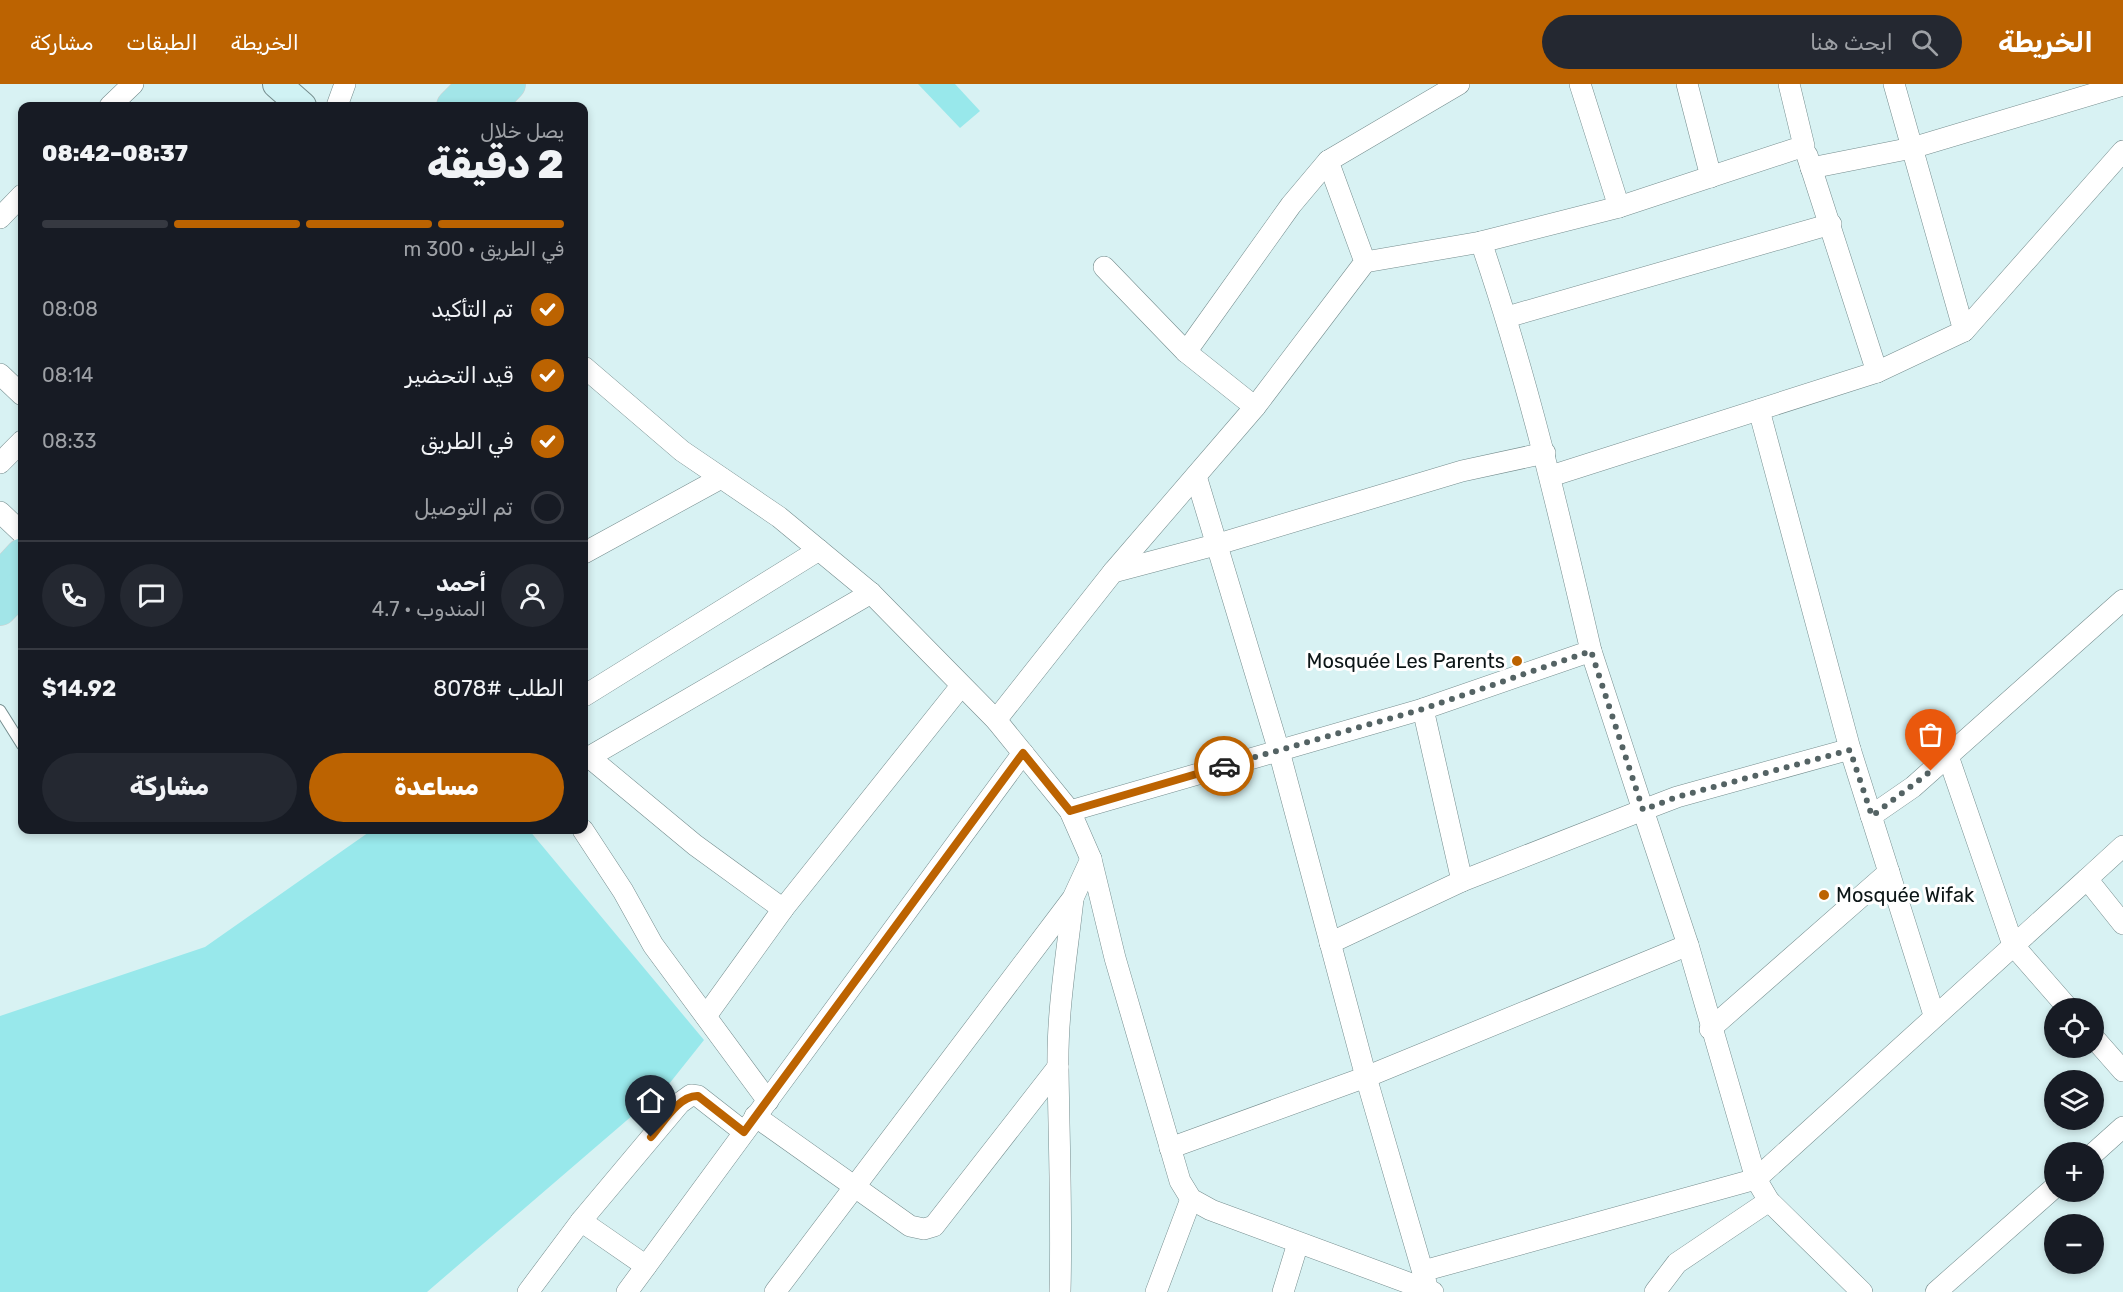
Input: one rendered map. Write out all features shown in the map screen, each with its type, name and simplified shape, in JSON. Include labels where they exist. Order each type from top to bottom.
[{"type":"main road","points":[[278,84],[298,102]]},
{"type":"main road","points":[[457,102],[475,84]]},
{"type":"main road","points":[[492,102],[509,84]]},
{"type":"main road","points":[[0,579],[18,559]]},
{"type":"main road","points":[[0,609],[18,590]]},
{"type":"street","points":[[114,102],[132,84]]},
{"type":"street","points":[[338,102],[345,84]]},
{"type":"street","points":[[1186,352],[1291,206],[1328,161],[1459,84]]},
{"type":"street","points":[[1580,84],[1619,207]]},
{"type":"street","points":[[1687,84],[1711,177]]},
{"type":"street","points":[[1789,84],[1804,146],[1877,372]]},
{"type":"street","points":[[1894,84],[1964,331]]},
{"type":"street","points":[[1811,168],[1912,148],[2123,85]]},
{"type":"street","points":[[996,720],[1113,572],[1255,407],[1365,262],[1481,242],[1619,207],[1804,146]]},
{"type":"street","points":[[1551,476],[1877,372],[1964,331],[2123,151]]},
{"type":"street","points":[[1328,161],[1365,262]]},
{"type":"street","points":[[0,218],[18,199]]},
{"type":"street","points":[[1507,317],[1831,224]]},
{"type":"street","points":[[1481,242],[1507,317],[1545,453],[1591,651],[1688,945],[1710,1029],[1756,1179],[1769,1201],[1832,1260],[1862,1292]]},
{"type":"street","points":[[1104,267],[1186,352],[1255,407]]},
{"type":"street","points":[[588,370],[682,451],[779,517],[871,593],[996,720],[1070,811],[1091,859],[1115,958],[1170,1148],[1180,1181],[1191,1199],[1211,1210],[1298,1243],[1428,1284],[1756,1179],[1934,1015],[2123,846]]},
{"type":"street","points":[[0,374],[18,391]]},
{"type":"street","points":[[1759,410],[1850,750],[1934,1015]]},
{"type":"street","points":[[0,463],[18,445]]},
{"type":"street","points":[[1113,572],[1215,545],[1462,471],[1545,453]]},
{"type":"street","points":[[1196,476],[1215,545],[1279,750],[1366,1077],[1428,1284]]},
{"type":"street","points":[[588,551],[721,478]]},
{"type":"street","points":[[0,512],[18,529]]},
{"type":"street","points":[[588,694],[819,550]]},
{"type":"street","points":[[588,757],[871,593]]},
{"type":"street","points":[[1872,816],[1913,787],[2123,600]]},
{"type":"street","points":[[1070,811],[1423,709],[1591,651]]},
{"type":"street","points":[[706,1016],[783,909],[962,686]]},
{"type":"street","points":[[1423,709],[1462,881]]},
{"type":"street","points":[[1330,943],[1462,881],[1677,797],[1850,750]]},
{"type":"street","points":[[627,1292],[1023,753]]},
{"type":"street","points":[[1948,756],[2013,945],[2059,998]]},
{"type":"street","points":[[588,760],[695,844],[783,909]]},
{"type":"street","points":[[586,834],[623,891],[653,945],[706,1016],[756,1116]]},
{"type":"street","points":[[775,1292],[1073,898],[1091,859]]},
{"type":"street","points":[[1710,1029],[1889,872]]},
{"type":"street","points":[[2087,879],[2123,924]]},
{"type":"street","points":[[1060,1292],[1061,1143],[1058,1066],[1060,1021],[1073,898]]},
{"type":"street","points":[[1170,1148],[1366,1077],[1688,945]]},
{"type":"street","points":[[2104,1049],[2123,1071]]},
{"type":"street","points":[[528,1292],[581,1221],[680,1104],[691,1095],[756,1116],[910,1226],[924,1229],[934,1226],[1058,1066]]},
{"type":"street","points":[[2104,1144],[2123,1127]]},
{"type":"street","points":[[1936,1292],[2044,1197]]},
{"type":"street","points":[[1156,1292],[1191,1199]]},
{"type":"street","points":[[1655,1292],[1677,1263],[1769,1201]]},
{"type":"street","points":[[581,1221],[646,1266]]},
{"type":"street","points":[[1283,1292],[1298,1243]]},
{"type":"lane","points":[[0,710],[18,739]]},
{"type":"building","points":[[918,84],[955,84],[980,111],[960,128]]},
{"type":"building","points":[[366,834],[532,834],[704,1040],[669,1084],[427,1292],[0,1292],[0,1016],[205,947]]},
{"type":"way so far","points":[[1224,766],[1423,709],[1591,651],[1643,810],[1677,797],[1850,750],[1872,816],[1913,787],[1931,771]]},
{"type":"place","name":"Mosquée Les Parents","points":[[1517,661]]},
{"type":"place","name":"Mosquée Wifak","points":[[1824,895]]},
{"type":"route","points":[[651,1137],[691,1095],[698,1096],[744,1132],[1023,753],[1070,811],[1224,766]]}]
